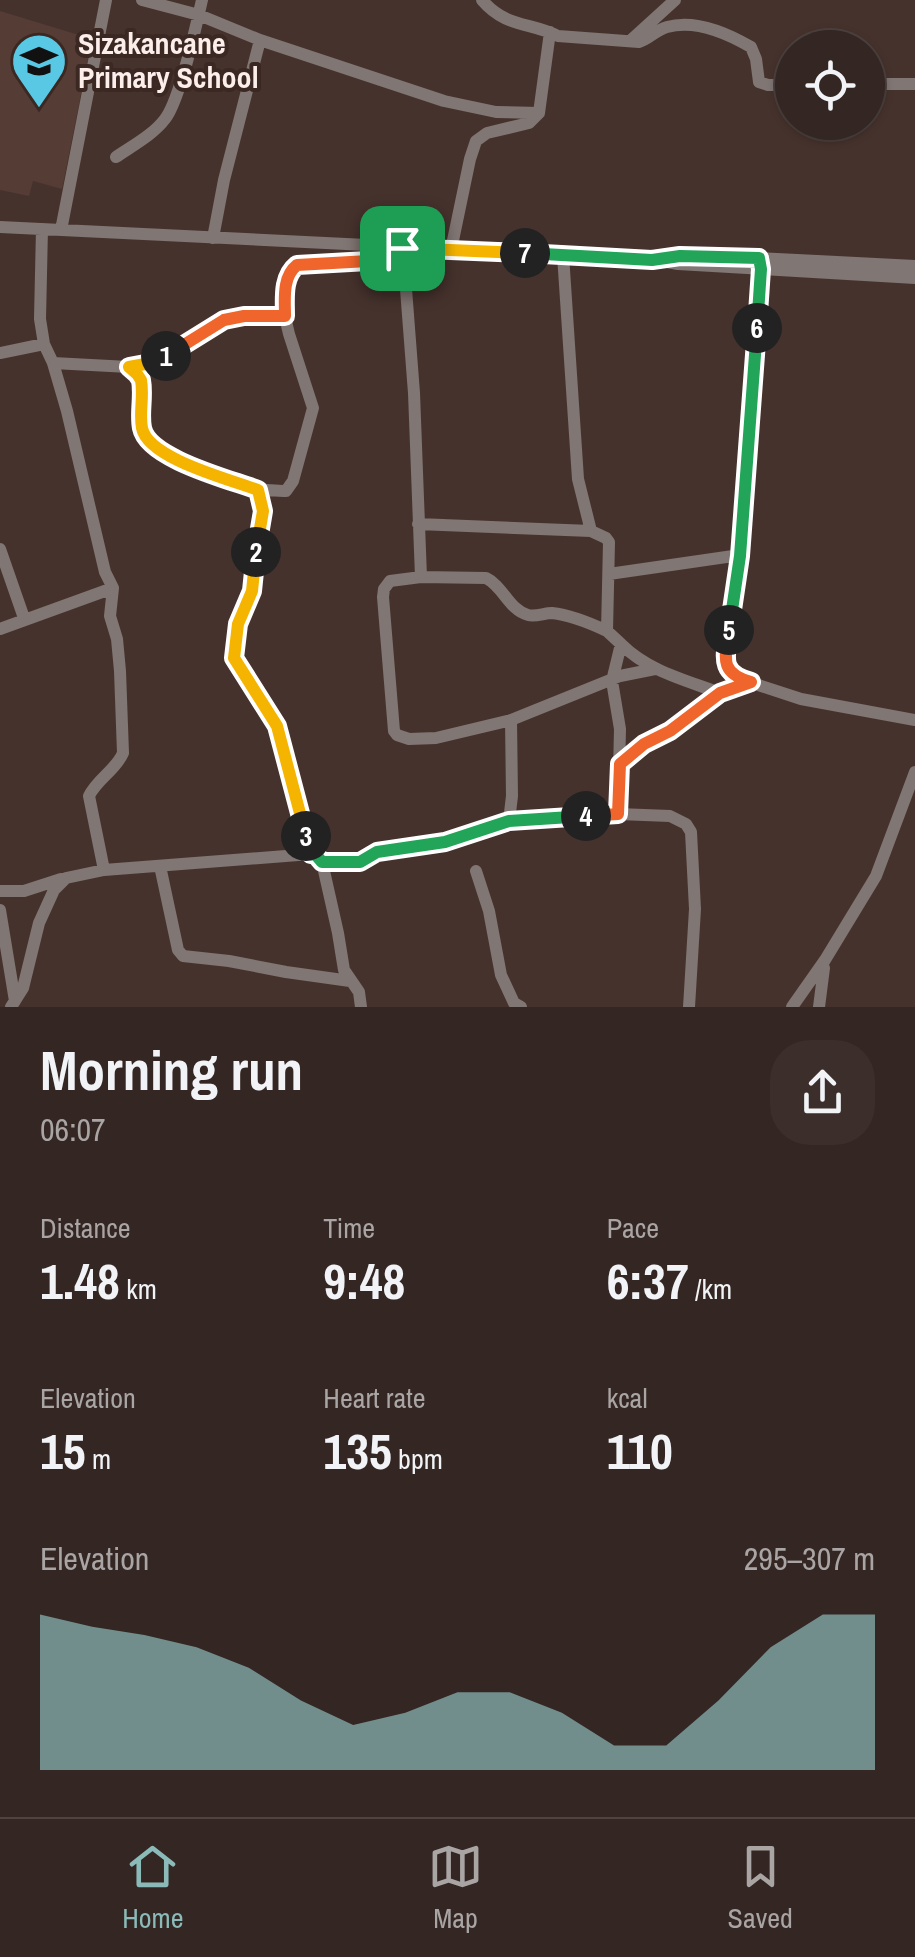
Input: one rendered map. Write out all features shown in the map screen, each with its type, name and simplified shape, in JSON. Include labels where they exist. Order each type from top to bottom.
[{"type":"street","points":[[61,230],[106,0]]},
{"type":"street","points":[[142,0],[199,15],[260,40],[457,105],[496,112],[540,113]]},
{"type":"street","points":[[116,157],[166,118],[202,0]]},
{"type":"street","points":[[482,0],[518,26],[558,36],[630,42],[646,40],[666,27],[714,29],[750,47],[759,82],[775,85]]},
{"type":"street","points":[[630,42],[676,0]]},
{"type":"street","points":[[451,250],[476,140],[487,133],[529,123],[540,113],[550,32]]},
{"type":"street","points":[[213,238],[260,40]]},
{"type":"street","points":[[885,84],[915,84]]},
{"type":"street","points":[[0,227],[403,253]]},
{"type":"street","points":[[42,229],[40,318],[44,344],[67,410],[105,572],[114,588],[110,616],[120,671],[122,753],[89,796],[104,870]]},
{"type":"street","points":[[129,367],[141,380],[146,439],[204,472],[258,490],[286,490],[291,486],[314,408],[285,316],[287,279],[297,265],[451,250],[678,264],[915,266]]},
{"type":"street","points":[[403,253],[414,394],[420,577]]},
{"type":"street","points":[[563,255],[578,479],[592,531]]},
{"type":"street","points":[[760,264],[911,280]]},
{"type":"street","points":[[760,264],[740,556],[726,662],[733,676],[800,699],[915,720]]},
{"type":"street","points":[[53,363],[129,367],[156,362],[224,320],[285,316]]},
{"type":"street","points":[[0,353],[44,344]]},
{"type":"street","points":[[258,490],[262,523],[252,591],[238,624],[234,658],[277,726],[338,933],[344,970],[359,992],[361,1007]]},
{"type":"street","points":[[418,524],[592,531],[606,538],[607,630]]},
{"type":"street","points":[[0,549],[24,618]]},
{"type":"street","points":[[609,574],[740,556]]},
{"type":"street","points":[[655,669],[620,676],[511,720],[420,740],[403,738],[394,731],[384,589],[394,579],[486,578],[526,614],[552,613],[586,621],[607,630],[637,660],[720,693]]},
{"type":"street","points":[[0,629],[114,588]]},
{"type":"street","points":[[618,814],[620,729],[612,682],[621,644]]},
{"type":"street","points":[[620,764],[720,693],[751,682]]},
{"type":"street","points":[[509,821],[511,720]]},
{"type":"street","points":[[792,1007],[876,876],[915,772]]},
{"type":"street","points":[[0,891],[24,891],[104,870],[316,858],[360,862],[377,852],[445,842],[509,821],[618,814],[670,816],[686,824],[691,832],[695,909],[689,1007]]},
{"type":"street","points":[[160,866],[178,950],[183,956],[230,960],[350,981]]},
{"type":"street","points":[[476,872],[490,911],[501,976],[514,1004],[522,1007]]},
{"type":"street","points":[[14,1005],[24,988],[47,902],[66,878]]},
{"type":"street","points":[[0,910],[14,1005]]},
{"type":"street","points":[[819,1007],[825,960]]},
{"type":"shaded area","name":"Sizakancane Primary School","points":[[0,11],[92,39],[62,189],[33,181],[29,196],[0,190]]},
{"type":"place","name":"Sizakancane Primary School","points":[[39,110]]},
{"type":"route","points":[[402,248],[652,260],[680,256],[759,258],[740,556],[726,651],[733,676],[751,682],[720,693],[620,764],[618,814],[509,821],[445,842],[377,852],[360,862],[322,862],[311,854],[277,726],[234,658],[238,624],[252,591],[262,523],[258,490],[204,472],[146,439],[141,380],[129,367],[156,362],[224,320],[285,316],[287,279],[297,265],[404,259],[402,248]]}]
